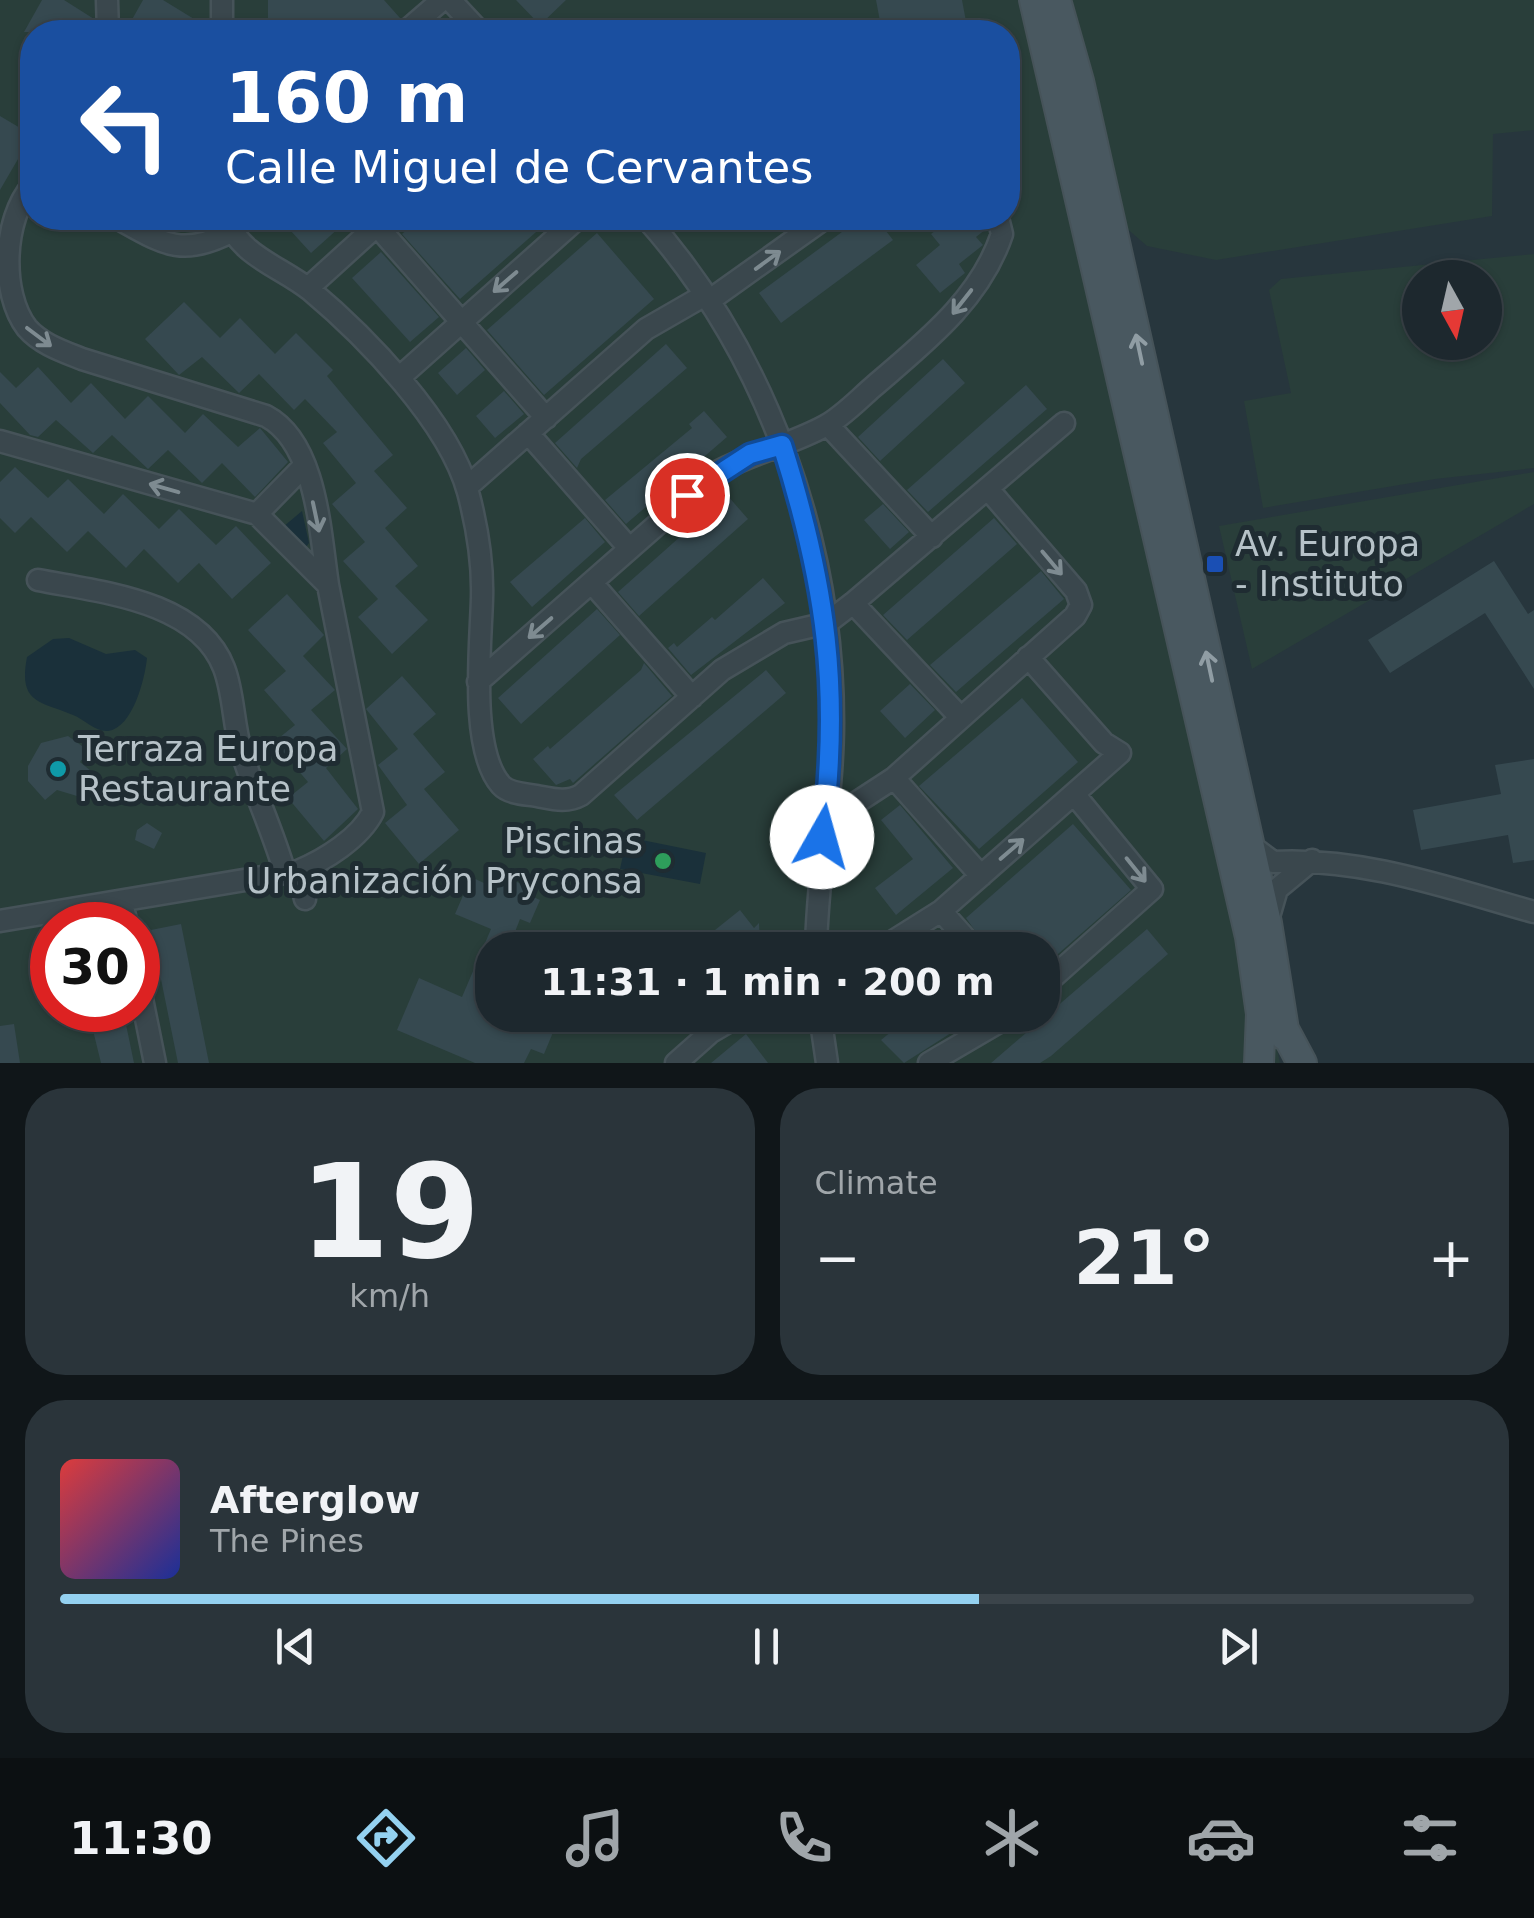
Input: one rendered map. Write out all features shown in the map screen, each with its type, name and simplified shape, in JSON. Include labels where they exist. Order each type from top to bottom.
[{"type":"main road","points":[[1036,0],[1258,930],[1285,1036],[1302,1063]]},
{"type":"main road","points":[[1056,0],[1083,97],[1249,844],[1258,930],[1259,1063]]},
{"type":"street","points":[[419,20],[442,0]]},
{"type":"street","points":[[450,0],[469,20]]},
{"type":"street","points":[[20,200],[10,229],[7,311],[53,348],[266,416],[285,426],[303,467],[372,812],[366,825],[317,863],[291,872],[122,902]]},
{"type":"street","points":[[141,230],[176,247],[204,244],[222,230]]},
{"type":"street","points":[[232,230],[252,254],[308,288],[400,377],[420,402],[467,487],[481,568],[478,682],[486,743],[501,784],[558,800],[581,795],[722,670],[784,633],[827,623],[853,604],[1064,422]]},
{"type":"street","points":[[308,288],[368,230]]},
{"type":"street","points":[[386,230],[546,418]]},
{"type":"street","points":[[400,377],[564,230]]},
{"type":"street","points":[[655,230],[707,297],[782,445],[816,563],[827,623],[833,722],[817,879],[816,932]]},
{"type":"street","points":[[467,487],[646,329],[707,297],[806,230]]},
{"type":"street","points":[[478,682],[718,472],[750,454],[828,425],[947,322],[996,250],[1001,230]]},
{"type":"street","points":[[828,425],[932,537]]},
{"type":"street","points":[[528,433],[629,548]]},
{"type":"street","points":[[0,441],[257,514],[328,585]]},
{"type":"street","points":[[257,514],[303,467]]},
{"type":"street","points":[[826,809],[845,810],[894,778],[1075,616],[1081,604],[1076,591],[988,489]]},
{"type":"street","points":[[38,580],[129,598],[180,619],[217,653],[226,672],[240,748],[304,899]]},
{"type":"street","points":[[592,583],[692,697]]},
{"type":"street","points":[[853,604],[960,717]]},
{"type":"street","points":[[908,932],[942,911],[1120,753],[1104,743],[1028,657]]},
{"type":"street","points":[[894,778],[981,876]]},
{"type":"street","points":[[1060,971],[1152,889],[1074,794]]},
{"type":"street","points":[[1249,844],[1273,862],[1312,860],[1374,868],[1534,912]]},
{"type":"street","points":[[1258,930],[1277,888],[1312,860]]},
{"type":"street","points":[[942,911],[960,932]]},
{"type":"street","points":[[0,921],[30,916]]},
{"type":"street","points":[[149,1032],[155,1063]]},
{"type":"street","points":[[676,1063],[711,1032]]},
{"type":"street","points":[[822,1032],[827,1063]]},
{"type":"street","points":[[929,1063],[982,1032]]},
{"type":"green space","points":[[0,0],[1050,0],[1280,1063],[0,1063]]},
{"type":"green space","points":[[1053,0],[1534,0],[1534,130],[1493,134],[1492,216],[1216,260],[1147,246],[1117,220]]},
{"type":"green space","points":[[1534,254],[1534,468],[1435,479],[1263,508],[1244,401],[1291,393],[1269,290],[1281,279],[1402,267],[1402,360],[1502,360],[1502,260],[1473,260]]},
{"type":"green space","points":[[1534,472],[1534,504],[1252,669],[1219,526]]},
{"type":"water","points":[[302,511],[309,543],[306,547],[283,527]]},
{"type":"water","points":[[69,638],[106,654],[135,650],[147,658],[136,701],[117,728],[99,729],[42,703],[29,692],[27,657],[53,639]]},
{"type":"water","name":"Piscinas Urbanización Pryconsa","points":[[627,837],[706,853],[700,884],[620,869]]},
{"type":"building","points":[[42,0],[64,0],[94,19],[93,20],[31,20]]},
{"type":"building","points":[[143,0],[163,0],[194,19],[193,20],[132,20]]},
{"type":"building","points":[[268,0],[384,0],[400,18],[398,20],[268,20]]},
{"type":"building","points":[[516,0],[566,0],[545,20],[535,20]]},
{"type":"building","points":[[876,0],[962,0],[966,20],[880,20]]},
{"type":"building","points":[[0,116],[20,128],[20,156],[0,190]]},
{"type":"building","points":[[290,230],[337,230],[311,253]]},
{"type":"building","points":[[406,230],[538,230],[460,299],[402,234]]},
{"type":"building","points":[[845,230],[885,230],[893,240],[781,323],[759,293]]},
{"type":"building","points":[[936,230],[985,230],[976,237],[983,245],[959,264],[965,273],[940,293],[916,265],[940,245],[931,234]]},
{"type":"building","points":[[597,233],[654,299],[544,395],[487,330]]},
{"type":"building","points":[[381,252],[439,317],[410,342],[352,278]]},
{"type":"building","points":[[184,302],[220,338],[240,318],[275,354],[296,333],[333,370],[327,376],[393,455],[374,471],[407,508],[385,528],[418,566],[395,586],[428,620],[392,654],[358,617],[378,599],[343,561],[365,542],[332,504],[356,483],[323,443],[337,432],[305,399],[294,410],[259,374],[239,393],[202,357],[179,375],[145,339]]},
{"type":"building","points":[[666,344],[687,368],[581,459],[577,468],[555,443]]},
{"type":"building","points":[[466,348],[485,370],[457,395],[438,373]]},
{"type":"building","points":[[943,359],[965,383],[880,461],[858,437]]},
{"type":"building","points":[[38,367],[71,403],[91,383],[125,419],[148,396],[185,433],[203,414],[238,447],[260,428],[288,462],[255,497],[222,463],[202,483],[168,450],[148,469],[112,435],[93,453],[56,420],[38,437],[30,435],[0,403],[0,372],[16,388]]},
{"type":"building","points":[[1026,385],[1047,409],[928,512],[907,490]]},
{"type":"building","points":[[504,391],[524,414],[495,438],[476,416]]},
{"type":"building","points":[[704,411],[727,437],[626,524],[605,500],[692,428],[689,424]]},
{"type":"building","points":[[15,467],[48,498],[68,479],[104,514],[123,494],[159,529],[179,509],[216,545],[236,526],[271,563],[232,599],[199,563],[178,583],[144,549],[126,568],[88,531],[67,552],[31,517],[15,533],[0,518],[0,482]]},
{"type":"building","points":[[727,495],[748,519],[639,616],[618,592]]},
{"type":"building","points":[[883,504],[909,532],[890,549],[864,520]]},
{"type":"building","points":[[585,518],[605,542],[532,607],[510,582]]},
{"type":"building","points":[[994,518],[1017,544],[907,640],[883,615]]},
{"type":"building","points":[[1494,561],[1528,614],[1534,610],[1534,689],[1485,613],[1390,673],[1368,640]]},
{"type":"building","points":[[1041,571],[1064,599],[956,692],[930,665]]},
{"type":"building","points":[[763,578],[785,603],[691,675],[668,648],[674,643],[677,647],[712,617],[715,620]]},
{"type":"building","points":[[287,594],[324,635],[303,656],[335,690],[311,710],[347,749],[326,768],[358,809],[324,841],[288,798],[308,782],[274,742],[295,725],[264,690],[286,671],[248,630]]},
{"type":"building","points":[[597,609],[620,635],[521,724],[498,698]]},
{"type":"building","points":[[644,663],[672,696],[573,783],[570,779],[556,785],[533,759],[548,746],[550,749],[641,670]]},
{"type":"building","points":[[766,670],[786,693],[637,820],[614,795]]},
{"type":"building","points":[[402,676],[436,714],[413,734],[445,772],[424,789],[459,830],[419,864],[385,823],[407,805],[378,765],[398,749],[366,709]]},
{"type":"building","points":[[910,684],[935,710],[905,738],[880,711]]},
{"type":"building","points":[[1022,698],[1078,762],[979,849],[919,786]]},
{"type":"building","name":"Terraza Europa Restaurante","points":[[68,736],[89,751],[80,762],[91,771],[83,780],[87,784],[77,796],[57,790],[45,800],[28,781],[28,766],[41,743]]},
{"type":"building","points":[[1534,759],[1534,860],[1513,863],[1508,835],[1421,850],[1413,810],[1501,794],[1495,765]]},
{"type":"building","points":[[900,805],[953,868],[896,915],[875,888],[913,859],[881,820]]},
{"type":"building","points":[[147,823],[162,833],[154,849],[135,840],[137,830]]},
{"type":"building","points":[[1073,824],[1131,890],[1060,952],[1060,932],[976,932],[966,918]]},
{"type":"building","points":[[487,876],[500,882],[502,876],[532,888],[529,895],[540,900],[530,923],[520,919],[515,932],[490,932],[491,929],[455,914],[471,877],[484,883]]},
{"type":"building","points":[[740,910],[754,928],[759,923],[759,932],[712,932]]},
{"type":"building","points":[[181,924],[209,1063],[178,1063],[160,974],[160,928]]},
{"type":"building","points":[[1147,929],[1168,954],[1040,1063],[991,1063],[1027,1032],[1060,1032],[1060,1004]]},
{"type":"building","points":[[475,967],[475,1032],[553,1032],[544,1054],[531,1049],[524,1063],[475,1063],[397,1030],[419,978],[462,997]]},
{"type":"building","points":[[14,1024],[20,1063],[0,1063],[0,1026]]},
{"type":"building","points":[[93,1032],[128,1032],[134,1063],[101,1063]]},
{"type":"building","points":[[891,1032],[952,1032],[904,1063],[881,1040]]},
{"type":"building","points":[[746,1034],[768,1063],[711,1063]]},
{"type":"place","name":"Av. Europa - Instituto","points":[[1215,564]]},
{"type":"place","name":"Terraza Europa Restaurante","points":[[58,769]]},
{"type":"place","name":"Piscinas Urbanización Pryconsa","points":[[663,861]]},
{"type":"route","points":[[687,495],[750,454],[782,445],[816,563],[827,623],[833,722],[822,837]]}]
